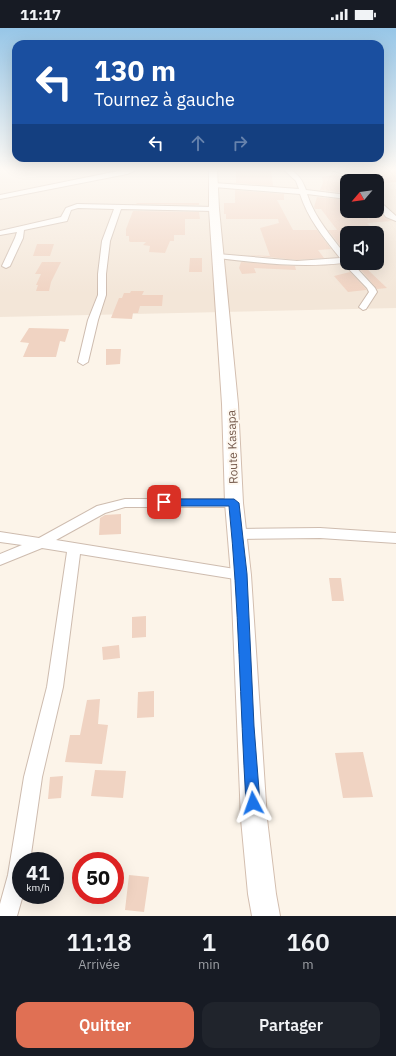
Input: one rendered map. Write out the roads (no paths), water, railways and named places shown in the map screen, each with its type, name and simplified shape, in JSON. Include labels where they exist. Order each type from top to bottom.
[{"type":"main road","name":"Route Kasapa","points":[[214,210],[230,404],[234,503],[241,574],[254,819],[262,894],[266,916]]},
{"type":"street","points":[[0,233],[64,219],[67,210]]},
{"type":"street","points":[[83,362],[93,320],[102,294],[102,274],[106,241],[117,210]]},
{"type":"street","points":[[309,210],[317,223],[340,253]]},
{"type":"street","points":[[386,210],[396,219]]},
{"type":"street","points":[[6,266],[21,228]]},
{"type":"street","points":[[218,256],[280,263],[308,264],[340,262]]},
{"type":"street","points":[[354,270],[371,287],[373,292],[363,307]]},
{"type":"street","points":[[0,560],[58,535],[101,509],[125,503],[234,503]]},
{"type":"street","points":[[237,534],[320,533],[396,538]]},
{"type":"street","points":[[0,537],[241,574]]},
{"type":"street","points":[[7,916],[18,875],[33,777],[55,687],[74,548]]}]
